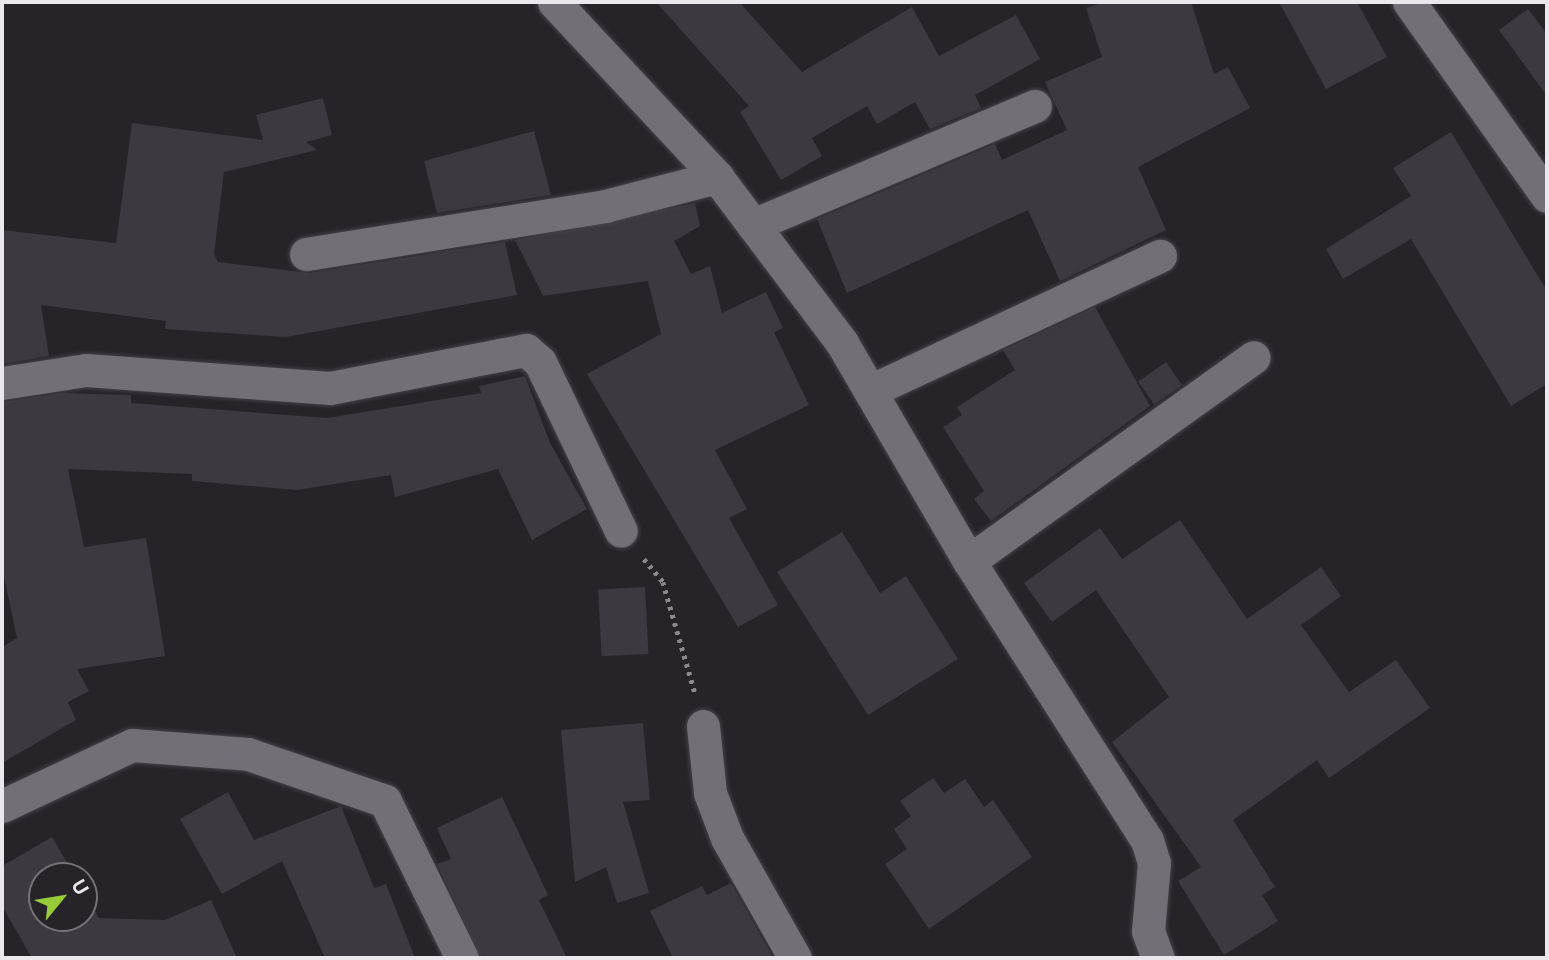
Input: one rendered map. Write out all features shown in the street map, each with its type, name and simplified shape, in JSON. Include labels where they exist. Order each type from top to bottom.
[{"type":"street","points":[[554,2],[718,177],[870,391],[969,561],[1147,840],[1154,863],[1148,931],[1158,958]]},
{"type":"street","points":[[1409,2],[1547,196]]},
{"type":"street","points":[[753,225],[1035,106]]},
{"type":"street","points":[[306,254],[605,206],[718,177]]},
{"type":"street","points":[[870,391],[1160,256]]},
{"type":"street","points":[[2,383],[86,370],[330,388],[526,350],[540,362],[621,531]]},
{"type":"street","points":[[969,561],[1254,357]]},
{"type":"street","points":[[703,726],[710,793],[727,838],[795,958]]},
{"type":"street","points":[[2,806],[132,745],[248,754],[385,801],[462,958]]},
{"type":"path","points":[[621,531],[663,582],[703,726]]},
{"type":"building","points":[[656,2],[739,2],[802,72],[912,7],[939,56],[1016,15],[1040,59],[975,95],[981,108],[930,129],[915,102],[877,124],[867,106],[812,138],[822,156],[781,180],[740,112],[749,106]]},
{"type":"building","points":[[1105,2],[1191,2],[1214,74],[1228,67],[1250,108],[1138,167],[1166,230],[1060,281],[1028,210],[847,293],[817,219],[995,144],[1002,160],[1067,130],[1045,82],[1102,57],[1086,8]]},
{"type":"building","points":[[1279,2],[1357,2],[1387,57],[1326,89]]},
{"type":"building","points":[[1528,9],[1547,34],[1547,96],[1499,30]]},
{"type":"building","points":[[323,98],[332,135],[306,142],[317,150],[224,172],[214,254],[218,262],[309,273],[505,242],[517,295],[286,337],[165,329],[166,321],[41,305],[49,356],[2,364],[2,230],[116,243],[132,123],[263,140],[256,115]]},
{"type":"building","points":[[534,131],[551,195],[437,213],[424,161]]},
{"type":"building","points":[[1451,132],[1547,291],[1547,384],[1511,406],[1411,239],[1343,279],[1326,249],[1411,196],[1393,168]]},
{"type":"building","points":[[695,203],[700,226],[674,241],[691,274],[710,266],[722,313],[766,292],[783,328],[774,332],[809,405],[715,450],[747,509],[729,518],[778,605],[738,627],[587,374],[661,334],[648,281],[543,296],[515,240]]},
{"type":"building","points":[[1095,307],[1150,406],[991,521],[974,499],[984,491],[943,427],[962,415],[957,407],[1015,370],[1003,350]]},
{"type":"building","points":[[1166,362],[1182,385],[1154,404],[1138,382]]},
{"type":"building","points":[[525,376],[550,443],[587,509],[532,540],[498,469],[395,497],[391,475],[297,490],[192,481],[192,474],[68,469],[84,547],[146,538],[165,656],[77,669],[89,691],[68,702],[76,720],[2,763],[2,647],[17,638],[2,567],[2,402],[62,393],[131,395],[131,403],[327,418],[481,393],[479,386]]},
{"type":"building","points":[[1180,520],[1247,619],[1321,567],[1341,596],[1301,625],[1349,692],[1396,660],[1430,708],[1329,778],[1317,760],[1233,820],[1275,887],[1262,895],[1278,921],[1224,955],[1178,881],[1201,867],[1112,742],[1169,697],[1096,590],[1052,622],[1024,583],[1100,528],[1122,559]]},
{"type":"building","points":[[842,532],[880,593],[906,576],[958,659],[868,715],[777,572]]},
{"type":"building","points":[[645,587],[649,654],[602,656],[598,589]]},
{"type":"building","points":[[643,723],[650,800],[623,802],[649,893],[617,903],[606,867],[575,882],[561,730]]},
{"type":"building","points":[[933,778],[944,793],[965,779],[984,807],[993,800],[1032,857],[929,929],[885,864],[907,849],[894,829],[911,816],[900,801]]},
{"type":"building","points":[[228,792],[254,840],[341,806],[374,888],[386,884],[415,958],[325,958],[282,861],[222,894],[180,819]]},
{"type":"building","points":[[502,797],[548,895],[539,900],[567,958],[481,958],[437,864],[451,859],[437,828]]},
{"type":"building","points":[[52,837],[67,862],[28,862],[28,932],[98,932],[98,916],[165,920],[211,900],[237,958],[32,958],[2,906],[2,866]]},
{"type":"building","points":[[731,883],[773,958],[673,958],[650,911],[702,886],[707,895]]}]
